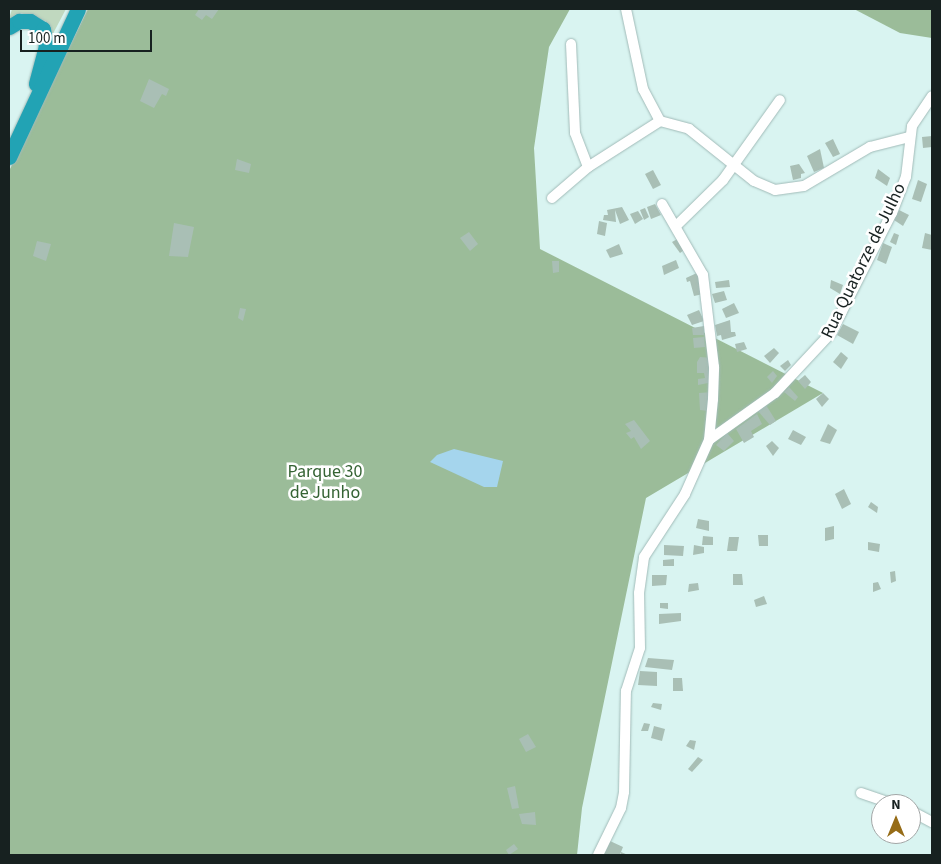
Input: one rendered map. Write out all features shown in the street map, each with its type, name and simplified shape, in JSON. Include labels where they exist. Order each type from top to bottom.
[{"type":"highway","points":[[9,157],[78,9]]},
{"type":"highway","points":[[9,27],[20,21],[30,20],[40,25],[44,34],[45,51],[29,115]]},
{"type":"street","points":[[626,9],[643,89],[660,121],[689,129],[735,166],[764,186],[788,191],[804,186],[870,147],[909,137]]},
{"type":"street","points":[[571,44],[575,133],[588,167]]},
{"type":"street","name":"Rua Quatorze de Julho","points":[[708,440],[775,393],[831,333],[899,195],[908,161],[909,137],[916,117],[932,96]]},
{"type":"street","points":[[676,226],[735,166],[780,100]]},
{"type":"street","points":[[552,198],[588,167],[660,121]]},
{"type":"street","points":[[598,855],[621,808],[624,792],[626,691],[640,648],[640,592],[644,557],[685,494],[708,440],[714,382],[705,284],[695,256],[662,204]]},
{"type":"street","points":[[861,793],[871,796]]},
{"type":"green space","points":[[12,9],[66,9],[47,45],[46,21],[21,13],[9,19]]},
{"type":"green space","name":"Parque 30 de Junho","points":[[88,9],[570,9],[549,47],[534,148],[540,249],[823,393],[646,498],[582,808],[577,855],[9,855],[9,171]]},
{"type":"green space","points":[[854,9],[932,9],[932,38],[900,33]]},
{"type":"water","points":[[454,449],[503,461],[497,487],[484,487],[430,462],[437,455]]},
{"type":"building","points":[[199,9],[219,9],[212,19],[206,15],[202,20],[195,15]]},
{"type":"building","points":[[149,79],[169,89],[166,96],[162,94],[154,108],[140,101]]},
{"type":"building","points":[[932,136],[932,147],[923,148],[922,137]]},
{"type":"building","points":[[833,139],[840,154],[833,157],[825,143]]},
{"type":"building","points":[[820,149],[824,168],[814,172],[807,156]]},
{"type":"building","points":[[237,159],[251,164],[249,173],[235,170]]},
{"type":"building","points":[[799,164],[805,173],[801,174],[801,178],[793,180],[790,166]]},
{"type":"building","points":[[878,169],[890,178],[887,186],[875,178]]},
{"type":"building","points":[[653,170],[661,185],[653,189],[645,174]]},
{"type":"building","points":[[918,180],[927,184],[921,202],[912,199]]},
{"type":"building","points":[[655,204],[661,215],[651,219],[647,207]]},
{"type":"building","points":[[622,207],[629,220],[620,224],[615,210],[616,222],[603,220],[604,215],[608,215],[607,210]]},
{"type":"building","points":[[645,208],[649,217],[644,220],[640,210]]},
{"type":"building","points":[[899,210],[909,215],[903,226],[894,220]]},
{"type":"building","points":[[638,211],[643,219],[635,224],[630,214]]},
{"type":"building","points":[[599,221],[607,223],[605,236],[597,234]]},
{"type":"building","points":[[174,223],[194,227],[188,257],[169,256]]},
{"type":"building","points":[[469,232],[478,244],[470,251],[460,238]]},
{"type":"building","points":[[894,233],[899,235],[896,245],[890,242]]},
{"type":"building","points":[[925,233],[932,235],[932,250],[922,248]]},
{"type":"building","points":[[681,237],[687,248],[680,253],[672,242]]},
{"type":"building","points":[[37,241],[51,244],[46,261],[33,256]]},
{"type":"building","points":[[883,243],[892,247],[886,264],[877,260]]},
{"type":"building","points":[[619,244],[623,254],[610,258],[606,250]]},
{"type":"building","points":[[676,260],[679,268],[664,275],[662,266]]},
{"type":"building","points":[[552,261],[559,261],[559,272],[553,273]]},
{"type":"building","points":[[699,272],[703,294],[694,296],[690,281],[687,282],[686,278]]},
{"type":"building","points":[[729,280],[730,287],[716,288],[715,282]]},
{"type":"building","points":[[831,280],[843,285],[840,294],[830,288]]},
{"type":"building","points":[[724,291],[727,300],[715,303],[712,294]]},
{"type":"building","points":[[734,303],[739,313],[726,318],[722,309]]},
{"type":"building","points":[[240,308],[246,309],[243,321],[238,318]]},
{"type":"building","points":[[699,310],[704,321],[692,325],[687,315]]},
{"type":"building","points":[[730,320],[731,332],[735,332],[736,336],[722,340],[721,335],[717,336],[715,325]]},
{"type":"building","points":[[843,324],[859,332],[853,344],[837,335]]},
{"type":"building","points":[[704,326],[704,335],[693,335],[692,328]]},
{"type":"building","points":[[704,337],[705,347],[694,348],[693,338]]},
{"type":"building","points":[[744,342],[747,349],[737,352],[735,344]]},
{"type":"building","points":[[774,348],[779,353],[770,363],[764,356]]},
{"type":"building","points":[[841,352],[848,358],[841,369],[833,362]]},
{"type":"building","points":[[700,357],[712,358],[713,382],[698,385],[698,379],[705,378],[704,373],[697,373],[697,362]]},
{"type":"building","points":[[788,360],[791,365],[785,371],[780,366]]},
{"type":"building","points":[[773,371],[777,376],[772,383],[767,377]]},
{"type":"building","points":[[805,375],[811,382],[805,389],[798,381]]},
{"type":"building","points":[[789,387],[798,397],[795,401],[784,392]]},
{"type":"building","points":[[712,392],[708,411],[700,410],[699,393]]},
{"type":"building","points":[[823,393],[829,399],[822,407],[816,399]]},
{"type":"building","points":[[766,405],[776,421],[770,425],[758,411]]},
{"type":"building","points":[[757,414],[762,424],[751,431],[754,437],[744,443],[736,429]]},
{"type":"building","points":[[634,420],[650,441],[641,449],[634,437],[631,439],[626,433],[631,431],[625,424]]},
{"type":"building","points":[[828,424],[837,430],[830,444],[820,441]]},
{"type":"building","points":[[793,430],[806,437],[801,445],[788,439]]},
{"type":"building","points":[[727,433],[734,441],[724,451],[716,445]]},
{"type":"building","points":[[772,441],[779,448],[773,456],[766,446]]},
{"type":"building","points":[[844,489],[851,504],[842,509],[835,494]]},
{"type":"building","points":[[871,502],[878,507],[877,513],[868,507]]},
{"type":"building","points":[[698,519],[709,521],[709,531],[696,528]]},
{"type":"building","points":[[834,526],[834,539],[825,541],[825,528]]},
{"type":"building","points":[[758,535],[768,535],[768,546],[759,546]]},
{"type":"building","points":[[703,536],[713,537],[713,545],[702,545]]},
{"type":"building","points":[[729,537],[739,537],[737,551],[727,551]]},
{"type":"building","points":[[868,542],[880,544],[879,552],[868,550]]},
{"type":"building","points":[[664,545],[684,546],[683,556],[664,555]]},
{"type":"building","points":[[694,545],[704,547],[704,553],[693,555]]},
{"type":"building","points":[[674,559],[674,566],[663,566],[663,560]]},
{"type":"building","points":[[895,571],[896,581],[891,583],[890,572]]},
{"type":"building","points":[[733,574],[742,574],[743,585],[733,585]]},
{"type":"building","points":[[652,575],[667,575],[666,585],[652,586]]},
{"type":"building","points":[[878,582],[881,589],[873,592],[873,583]]},
{"type":"building","points":[[698,583],[699,590],[688,592],[689,584]]},
{"type":"building","points":[[764,596],[767,604],[756,607],[754,600]]},
{"type":"building","points":[[660,603],[668,603],[668,609],[660,608]]},
{"type":"building","points":[[681,613],[681,621],[659,624],[659,614]]},
{"type":"building","points":[[648,658],[674,660],[672,670],[645,667]]},
{"type":"building","points":[[640,671],[657,672],[657,686],[638,685]]},
{"type":"building","points":[[673,678],[682,678],[683,691],[673,691]]},
{"type":"building","points":[[653,703],[662,704],[661,710],[651,707]]},
{"type":"building","points":[[644,723],[650,724],[648,731],[641,731]]},
{"type":"building","points":[[654,726],[665,729],[662,741],[651,738]]},
{"type":"building","points":[[528,734],[536,747],[526,752],[519,739]]},
{"type":"building","points":[[690,740],[696,741],[694,750],[686,746]]},
{"type":"building","points":[[698,757],[703,760],[692,772],[688,769]]},
{"type":"building","points":[[515,786],[519,808],[512,809],[507,788]]},
{"type":"building","points":[[535,812],[536,825],[522,824],[519,814]]},
{"type":"building","points":[[610,841],[623,847],[620,855],[603,855]]},
{"type":"building","points":[[514,844],[518,849],[509,855],[506,850]]}]
